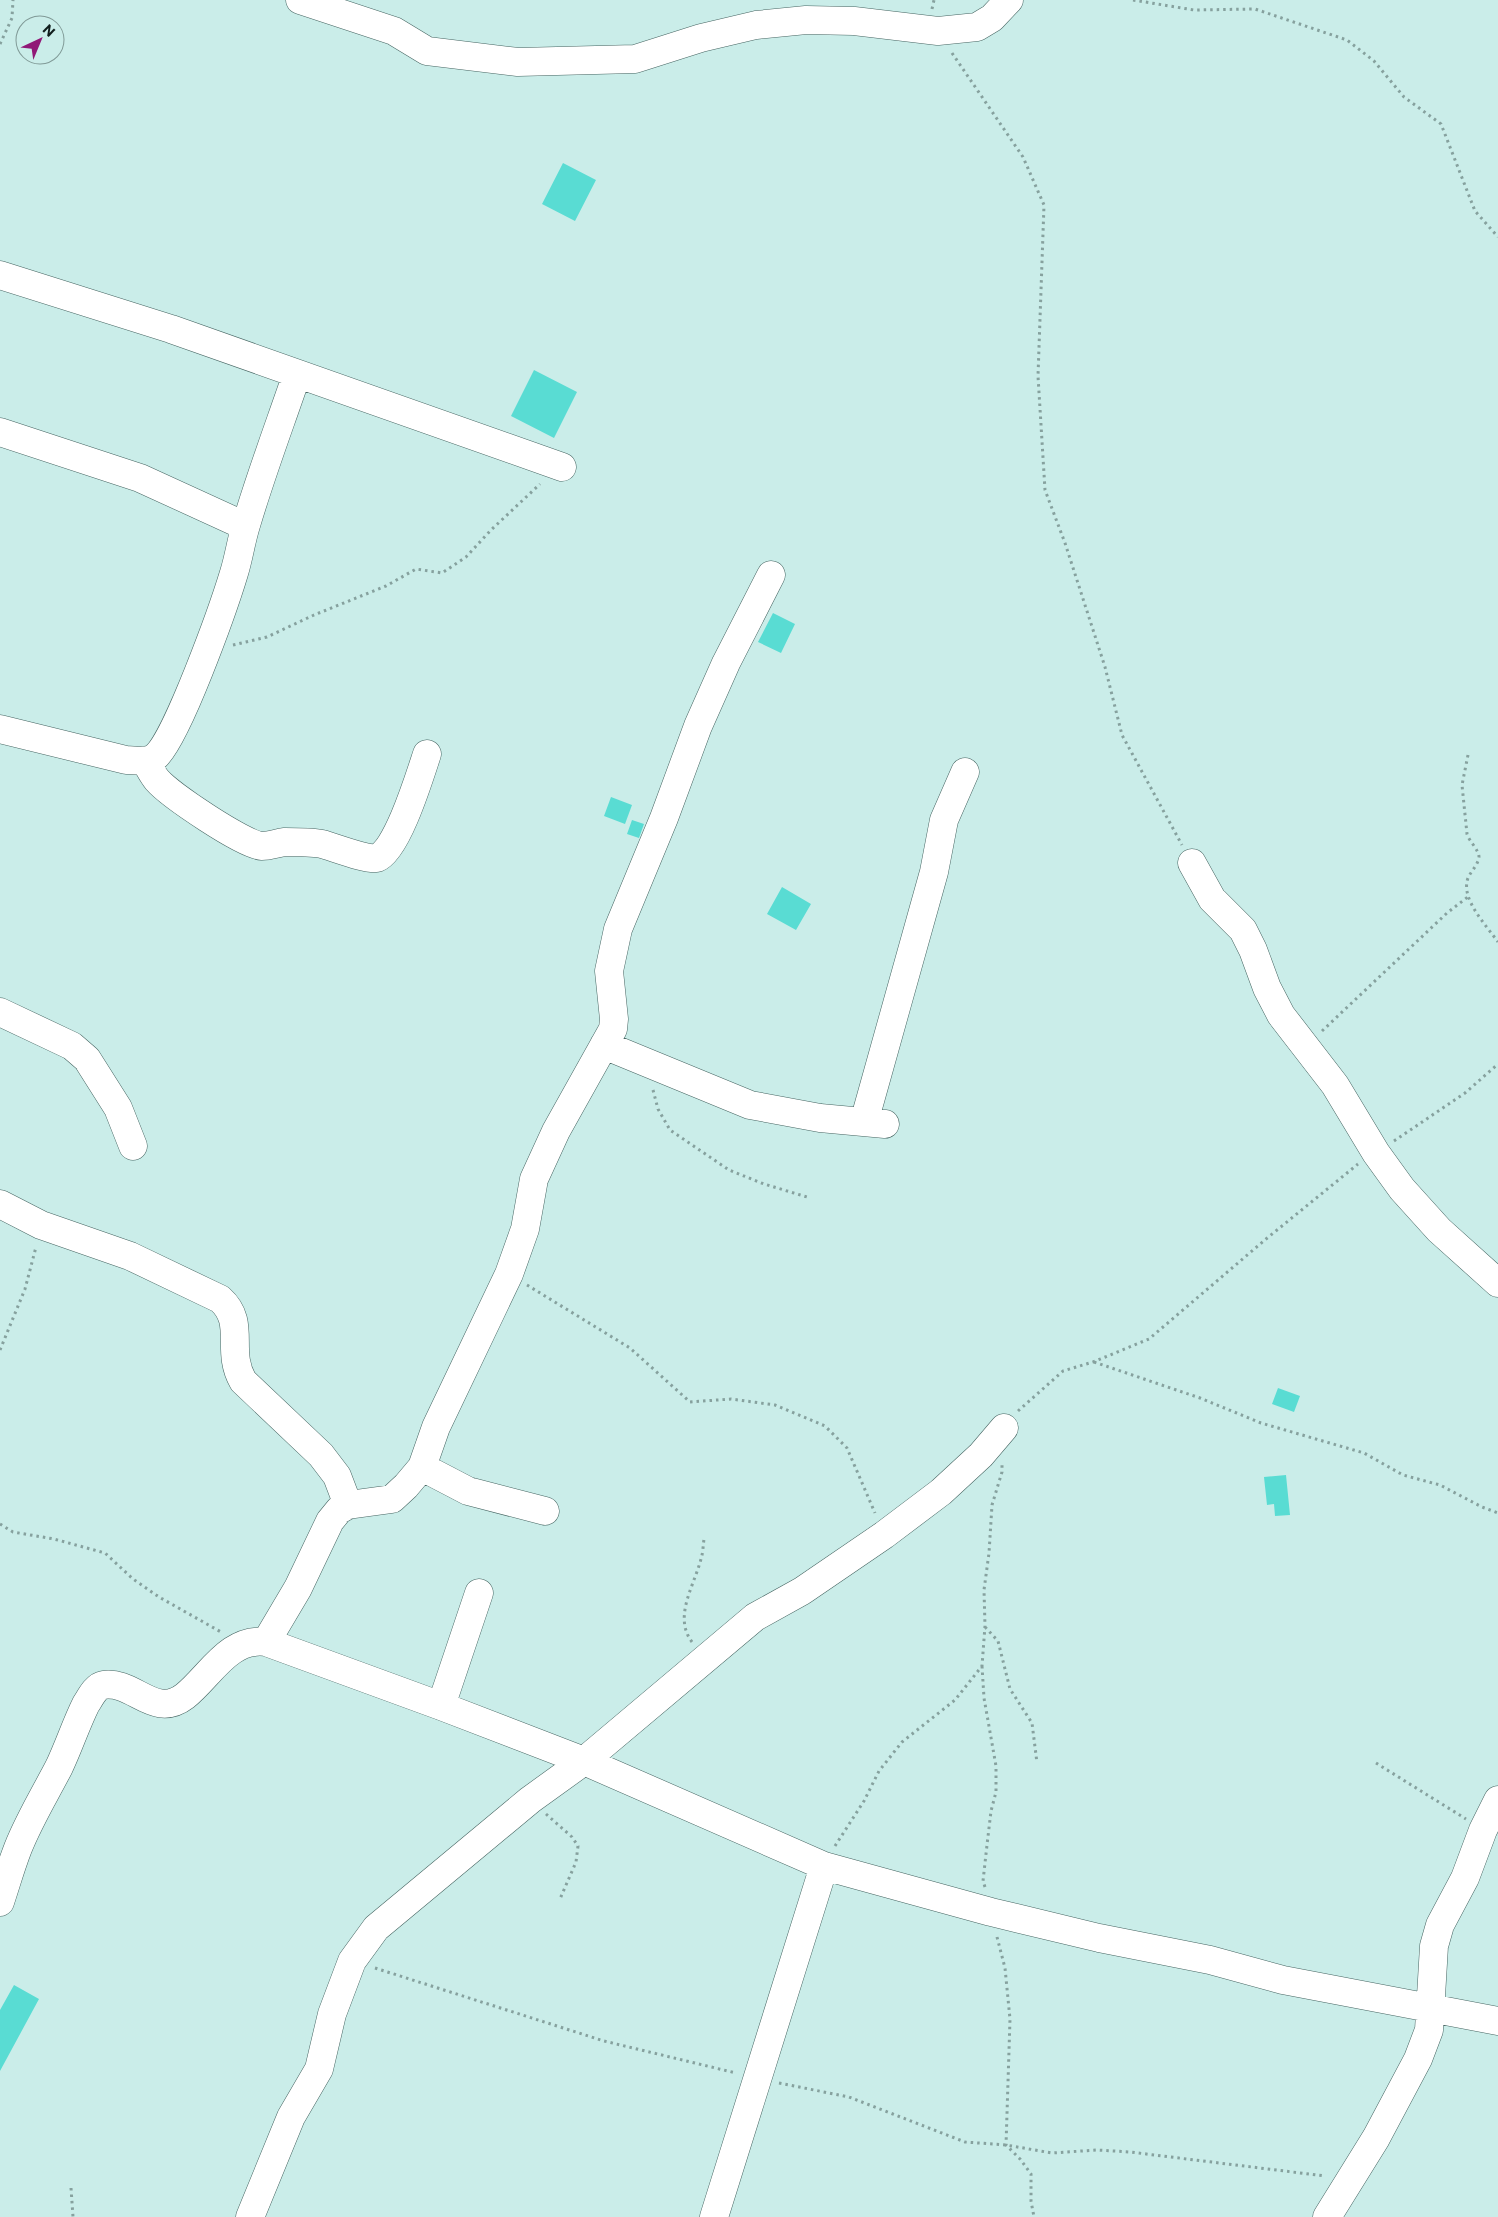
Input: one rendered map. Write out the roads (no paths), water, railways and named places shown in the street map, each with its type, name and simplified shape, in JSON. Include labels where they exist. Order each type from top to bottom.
[{"type":"street","points":[[300,0],[394,31],[427,52],[518,62],[635,59],[701,38],[756,25],[806,20],[854,21],[938,31],[977,28],[992,18],[1009,0]]},
{"type":"street","points":[[0,274],[171,329],[562,467]]},
{"type":"street","points":[[0,729],[126,760],[145,761],[154,758],[164,747],[174,730],[206,651],[234,572],[245,526],[297,374]]},
{"type":"street","points":[[0,432],[140,478],[245,526]]},
{"type":"street","points":[[0,1902],[18,1847],[60,1765],[86,1704],[96,1689],[102,1685],[126,1689],[157,1704],[170,1704],[184,1696],[230,1652],[255,1643],[298,1588],[330,1521],[339,1510],[348,1505],[392,1499],[422,1467],[436,1427],[509,1274],[525,1229],[534,1179],[556,1131],[613,1030],[609,971],[618,928],[664,818],[698,726],[726,663],[771,575]]},
{"type":"street","points":[[145,761],[158,781],[217,824],[252,844],[263,846],[285,842],[320,844],[352,852],[369,859],[377,859],[384,854],[391,843],[412,801],[427,754]]},
{"type":"street","points":[[604,1045],[750,1105],[820,1118],[875,1123],[934,872],[944,820],[965,772]]},
{"type":"street","points":[[1192,862],[1212,899],[1242,930],[1253,950],[1267,988],[1281,1015],[1335,1084],[1376,1153],[1402,1189],[1439,1230],[1498,1283]]},
{"type":"street","points":[[0,1012],[72,1046],[87,1059],[118,1108],[133,1146]]},
{"type":"street","points":[[0,1204],[41,1225],[130,1256],[204,1290],[229,1308],[235,1324],[234,1353],[240,1376],[321,1455],[337,1476],[348,1505]]},
{"type":"street","points":[[250,2217],[291,2117],[319,2069],[332,2014],[352,1961],[376,1928],[530,1800],[584,1761],[755,1618],[802,1591],[884,1535],[941,1492],[981,1455],[1004,1428]]},
{"type":"street","points":[[422,1467],[468,1491],[545,1511]]},
{"type":"street","points":[[441,1706],[479,1593]]},
{"type":"street","points":[[255,1643],[441,1706],[584,1761],[824,1866],[991,1912],[1099,1938],[1210,1960],[1283,1980],[1498,2021]]},
{"type":"street","points":[[1327,2217],[1351,2180],[1418,2060],[1429,2030],[1432,2007],[1434,1946],[1440,1925],[1465,1878],[1483,1830],[1498,1800]]},
{"type":"street","points":[[714,2217],[824,1866]]}]
